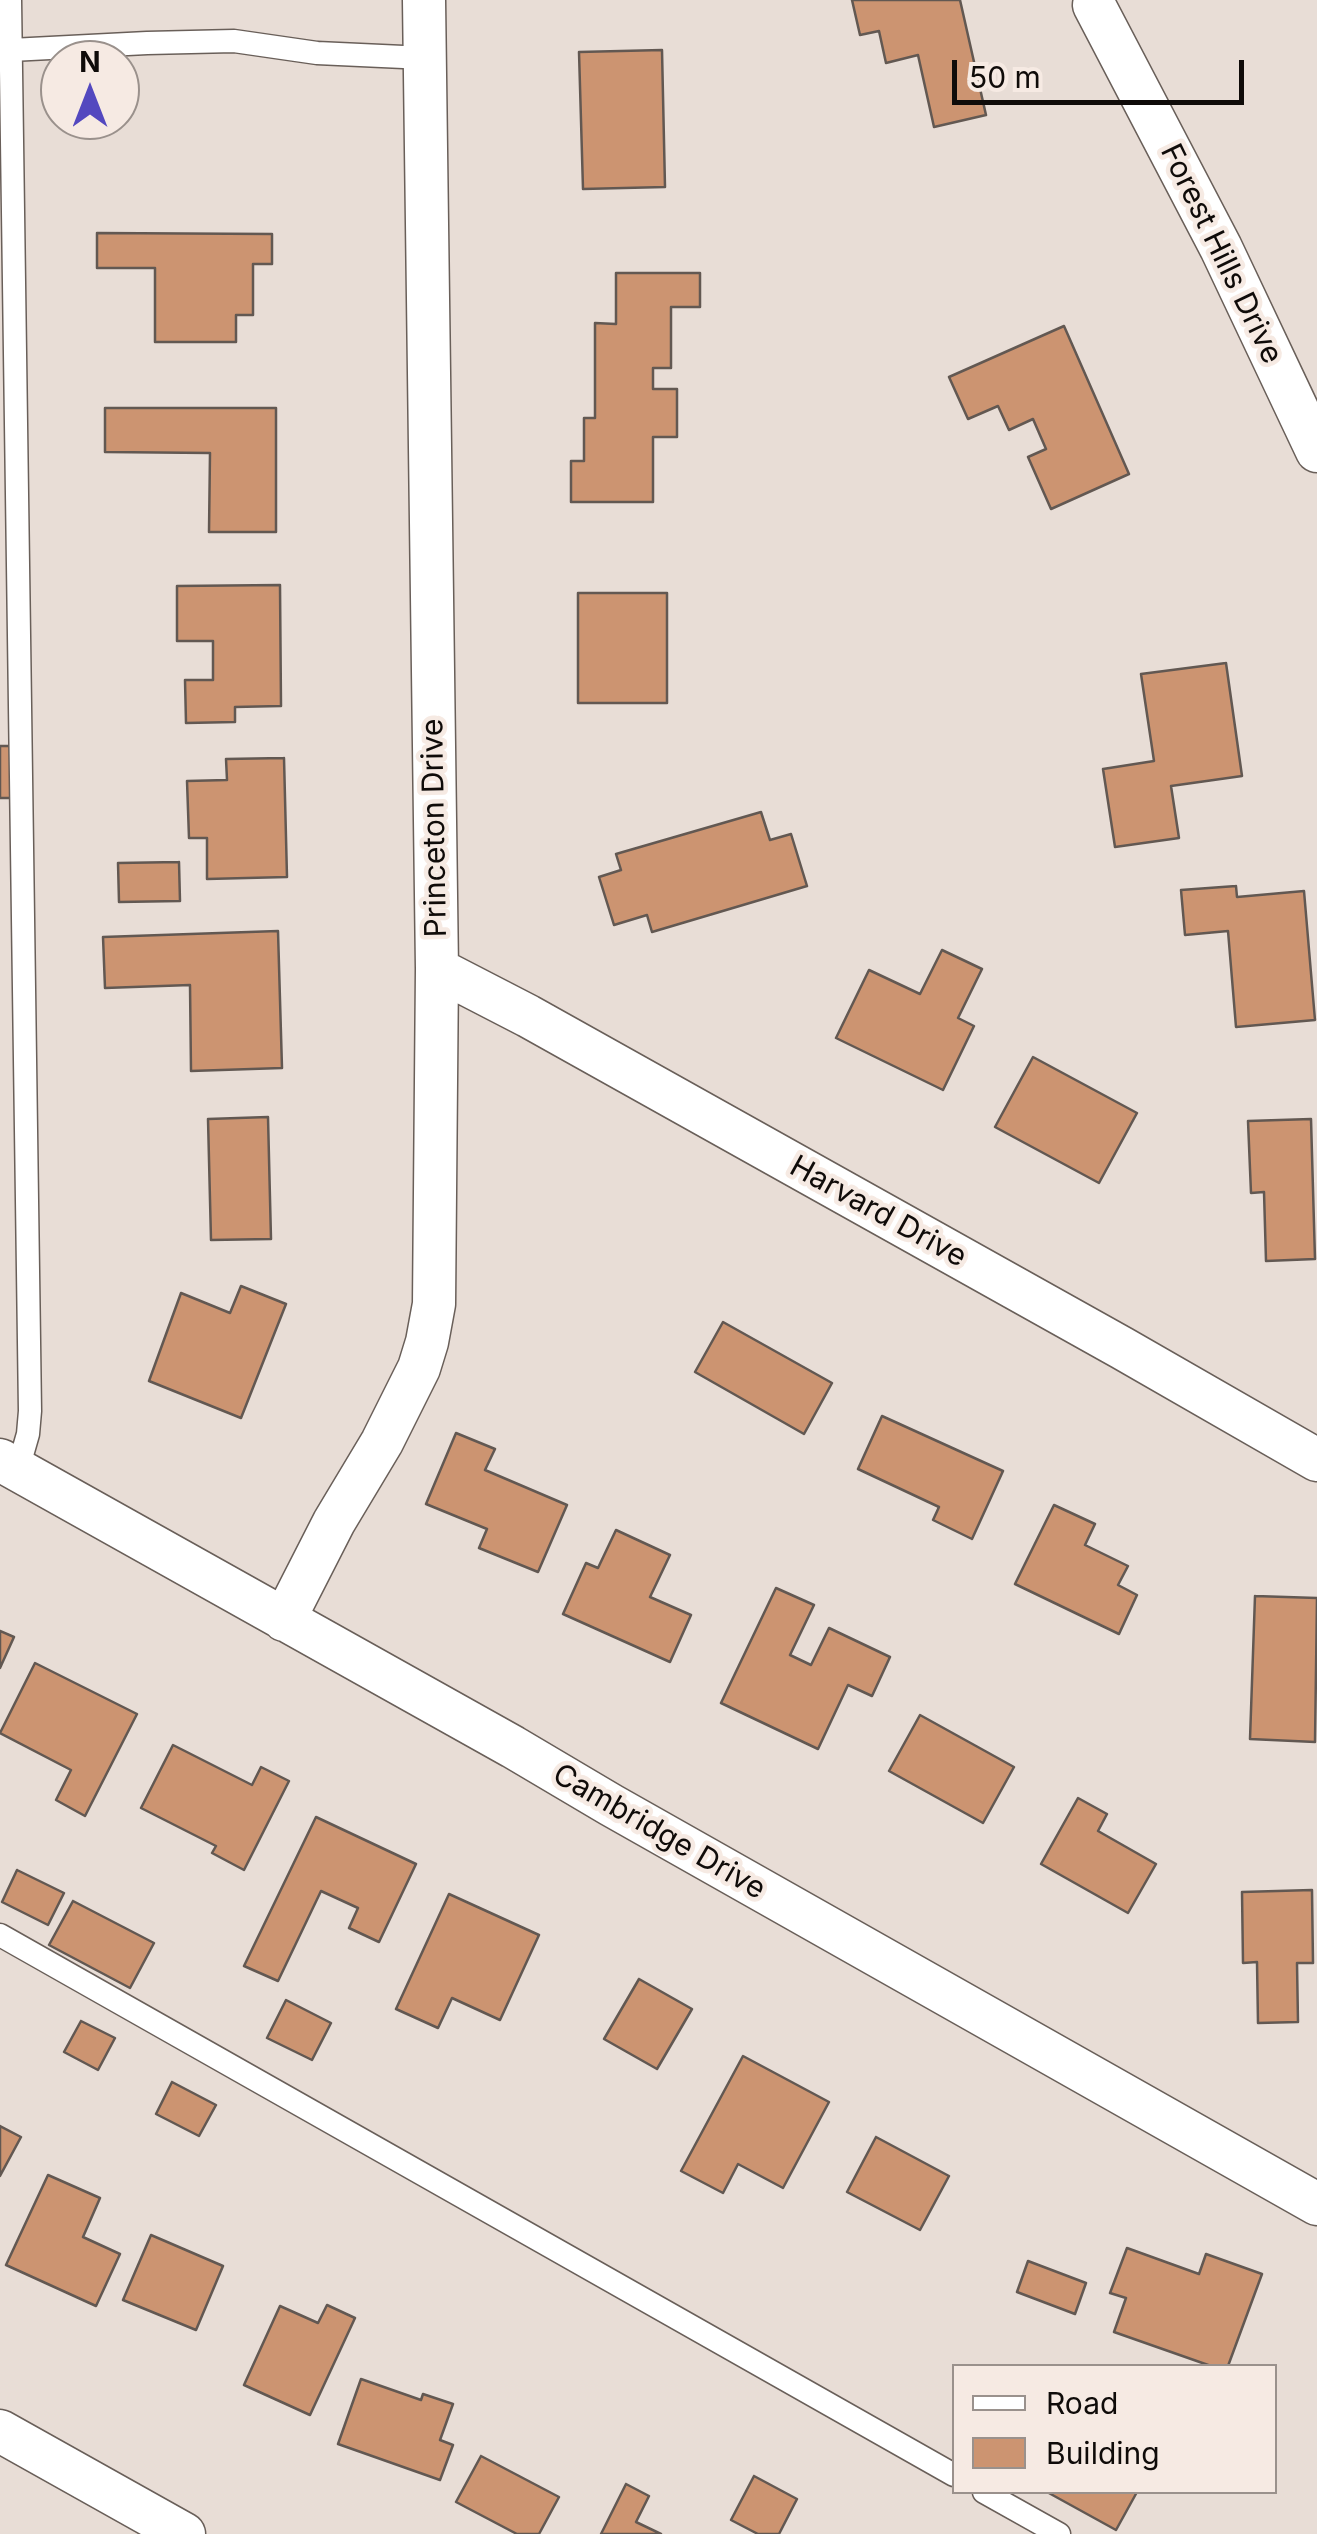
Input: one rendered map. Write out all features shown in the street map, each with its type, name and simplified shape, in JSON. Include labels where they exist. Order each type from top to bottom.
[{"type":"street","name":"Princeton Drive","points":[[284,1620],[419,1368],[434,1304],[437,969],[424,0]]},
{"type":"street","name":"Forest Hills Drive","points":[[1094,5],[1220,248],[1317,451]]},
{"type":"street","name":"Harvard Drive","points":[[437,969],[528,1016],[1317,1460]]},
{"type":"street","name":"Cambridge Drive","points":[[9,1465],[1317,2204]]},
{"type":"street","points":[[0,2431],[184,2534]]},
{"type":"lane","points":[[9,1465],[28,1434],[30,1410],[10,0]]},
{"type":"lane","points":[[11,50],[234,41],[317,53],[425,58]]},
{"type":"lane","points":[[0,1935],[952,2474]]},
{"type":"lane","points":[[988,2494],[1059,2534]]},
{"type":"building","points":[[852,0],[960,0],[986,115],[934,127],[918,55],[886,63],[879,31],[860,35]]},
{"type":"building","points":[[662,50],[665,187],[583,189],[579,52]]},
{"type":"building","points":[[97,233],[272,234],[272,264],[253,264],[253,315],[236,315],[236,342],[155,342],[155,268],[97,268]]},
{"type":"building","points":[[616,273],[700,273],[700,307],[671,307],[671,368],[653,368],[653,389],[677,389],[677,437],[653,437],[653,502],[571,502],[571,461],[584,461],[584,418],[595,418],[595,323],[616,324]]},
{"type":"building","points":[[1064,326],[1129,474],[1051,509],[1028,457],[1046,449],[1033,419],[1009,430],[998,406],[968,419],[949,377]]},
{"type":"building","points":[[105,408],[276,408],[276,532],[209,532],[210,453],[105,452]]},
{"type":"building","points":[[280,585],[281,706],[235,707],[235,722],[186,723],[185,680],[213,680],[213,641],[177,641],[177,586]]},
{"type":"building","points":[[578,593],[667,593],[667,703],[578,703]]},
{"type":"building","points":[[1226,663],[1242,776],[1171,786],[1179,838],[1115,847],[1103,769],[1154,761],[1141,674]]},
{"type":"building","points":[[0,746],[12,746],[13,798],[0,798]]},
{"type":"building","points":[[284,758],[287,877],[207,879],[207,838],[189,838],[187,781],[227,780],[226,759]]},
{"type":"building","points":[[761,812],[770,840],[791,834],[807,886],[652,932],[647,915],[614,925],[599,877],[621,870],[616,854]]},
{"type":"building","points":[[179,862],[180,901],[119,902],[118,863]]},
{"type":"building","points":[[1236,886],[1237,897],[1304,891],[1315,1020],[1236,1027],[1228,931],[1185,935],[1181,890]]},
{"type":"building","points":[[278,931],[282,1068],[191,1071],[190,985],[105,988],[103,937]]},
{"type":"building","points":[[942,950],[982,969],[958,1018],[974,1026],[943,1090],[836,1038],[869,970],[920,994]]},
{"type":"building","points":[[1033,1057],[1137,1113],[1099,1183],[995,1127]]},
{"type":"building","points":[[268,1117],[271,1239],[211,1240],[208,1119]]},
{"type":"building","points":[[1311,1119],[1315,1259],[1266,1261],[1264,1192],[1251,1193],[1248,1121]]},
{"type":"building","points":[[241,1286],[286,1304],[241,1418],[149,1381],[181,1293],[230,1313]]},
{"type":"building","points":[[723,1322],[832,1383],[804,1434],[695,1372]]},
{"type":"building","points":[[882,1416],[1003,1471],[972,1539],[933,1520],[939,1507],[858,1469]]},
{"type":"building","points":[[456,1433],[495,1449],[485,1470],[567,1505],[538,1572],[479,1548],[487,1529],[426,1504]]},
{"type":"building","points":[[1054,1505],[1095,1524],[1085,1545],[1128,1566],[1118,1585],[1137,1595],[1119,1634],[1015,1584]]},
{"type":"building","points":[[616,1530],[670,1555],[650,1597],[691,1615],[670,1662],[563,1614],[586,1563],[598,1568]]},
{"type":"building","points":[[776,1588],[814,1605],[790,1655],[811,1665],[829,1628],[890,1657],[872,1696],[848,1685],[818,1749],[721,1703]]},
{"type":"building","points":[[1255,1596],[1317,1598],[1315,1742],[1250,1739]]},
{"type":"building","points":[[0,1631],[14,1637],[0,1668]]},
{"type":"building","points":[[35,1663],[137,1714],[85,1816],[56,1800],[71,1770],[0,1733]]},
{"type":"building","points":[[920,1715],[1014,1767],[983,1823],[889,1771]]},
{"type":"building","points":[[173,1745],[252,1785],[261,1767],[289,1781],[244,1870],[212,1853],[216,1846],[141,1808]]},
{"type":"building","points":[[1078,1798],[1107,1814],[1098,1831],[1156,1864],[1128,1913],[1041,1864]]},
{"type":"building","points":[[316,1817],[416,1864],[379,1942],[349,1928],[358,1908],[321,1891],[278,1981],[244,1966]]},
{"type":"building","points":[[17,1870],[64,1893],[48,1925],[2,1902]]},
{"type":"building","points":[[1312,1890],[1313,1963],[1297,1963],[1298,2022],[1258,2023],[1257,1962],[1243,1963],[1242,1892]]},
{"type":"building","points":[[449,1894],[539,1935],[500,2020],[452,1998],[438,2028],[396,2009]]},
{"type":"building","points":[[73,1901],[154,1943],[130,1988],[49,1945]]},
{"type":"building","points":[[639,1979],[692,2009],[657,2069],[604,2039]]},
{"type":"building","points":[[286,2000],[331,2023],[312,2060],[267,2038]]},
{"type":"building","points":[[81,2021],[115,2038],[98,2070],[64,2052]]},
{"type":"building","points":[[743,2056],[829,2102],[783,2188],[738,2164],[723,2193],[681,2171]]},
{"type":"building","points":[[172,2082],[216,2105],[199,2136],[156,2114]]},
{"type":"building","points":[[0,2126],[21,2137],[0,2176]]},
{"type":"building","points":[[876,2137],[949,2176],[920,2230],[847,2192]]},
{"type":"building","points":[[48,2175],[100,2198],[83,2237],[120,2254],[96,2306],[6,2265]]},
{"type":"building","points":[[151,2235],[223,2266],[196,2330],[123,2300]]},
{"type":"building","points":[[1127,2248],[1199,2274],[1206,2254],[1262,2274],[1229,2364],[1205,2364],[1114,2332],[1126,2298],[1110,2293]]},
{"type":"building","points":[[1028,2261],[1086,2283],[1075,2314],[1017,2292]]},
{"type":"building","points":[[327,2305],[355,2318],[310,2415],[244,2385],[280,2306],[318,2323]]},
{"type":"building","points":[[361,2379],[421,2400],[423,2394],[453,2404],[440,2440],[453,2445],[440,2480],[338,2444]]},
{"type":"building","points":[[481,2456],[559,2497],[539,2534],[517,2534],[456,2502]]},
{"type":"building","points":[[754,2476],[797,2499],[779,2534],[758,2534],[731,2520]]},
{"type":"building","points":[[626,2484],[649,2496],[636,2522],[661,2534],[601,2534]]},
{"type":"building","points":[[1051,2494],[1136,2494],[1116,2530]]}]
